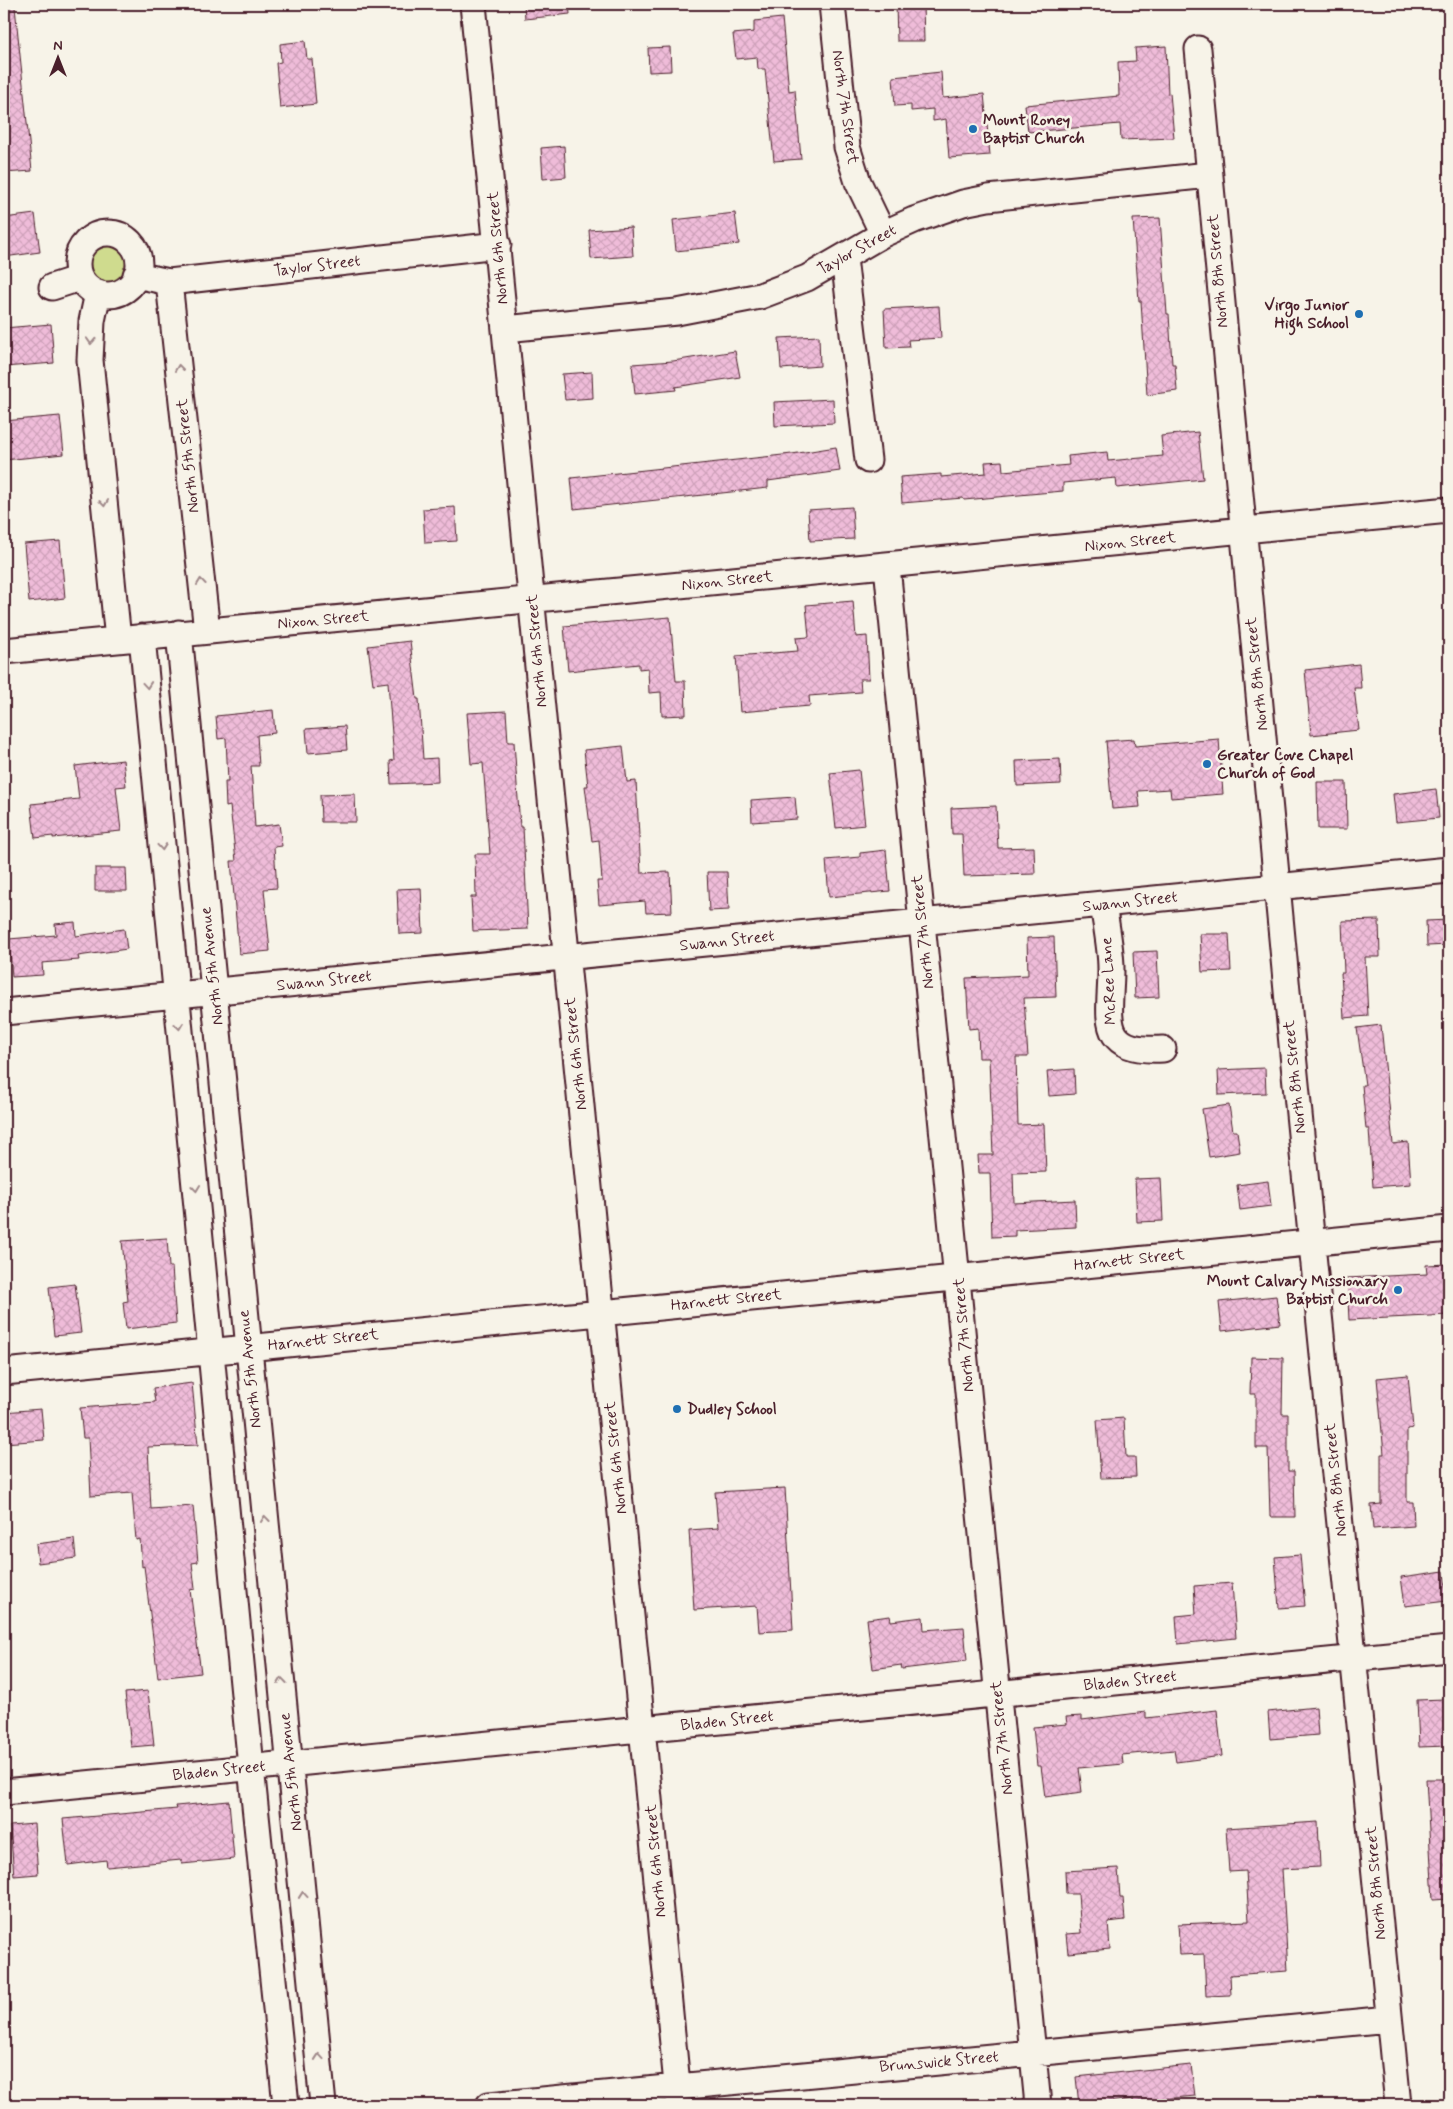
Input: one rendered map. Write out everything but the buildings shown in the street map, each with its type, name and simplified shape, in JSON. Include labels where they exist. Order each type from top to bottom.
[{"type":"street","name":"North 6th Street","points":[[473,4],[678,2096]]},
{"type":"street","name":"North 7th Street","points":[[832,4],[847,147],[858,182],[883,234]]},
{"type":"street","name":"North 8th Street","points":[[1198,49],[1243,531],[1398,2105]]},
{"type":"street","name":"Taylor Street","points":[[505,329],[714,307],[779,290],[844,258],[883,234],[914,220],[963,203],[988,198],[1209,176]]},
{"type":"street","points":[[52,286],[89,286],[105,295],[121,292],[133,282],[139,260],[133,246],[121,236],[106,233],[91,237],[80,248],[76,264],[89,286],[92,326],[90,360],[130,638],[176,995],[286,2105]]},
{"type":"street","name":"Taylor Street","points":[[136,275],[169,282],[498,245]]},
{"type":"street","points":[[844,258],[868,460]]},
{"type":"street","name":"North 5th Street","points":[[169,282],[206,631]]},
{"type":"street","name":"Nixon Street","points":[[4,651],[1449,510]]},
{"type":"street","name":"North 7th Street","points":[[887,566],[1038,2105]]},
{"type":"street","name":"North 5th Avenue","points":[[179,633],[323,2105]]},
{"type":"street","name":"Swann Street","points":[[4,1012],[1449,870]]},
{"type":"street","name":"McRee Lane","points":[[1103,904],[1111,969],[1108,1004],[1109,1024],[1113,1035],[1127,1045],[1148,1050],[1163,1050]]},
{"type":"street","name":"Harnett Street","points":[[4,1372],[1449,1229]]},
{"type":"street","name":"Bladen Street","points":[[4,1792],[1449,1649]]},
{"type":"street","name":"Brunswick Street","points":[[488,2105],[678,2096],[1034,2053],[1389,2019]]},
{"type":"green space","points":[[108,242],[123,248],[129,263],[123,278],[108,284],[93,278],[87,263],[93,248]]},
{"type":"place","name":"Mount Roney Baptist Church","points":[[973,129]]},
{"type":"place","name":"Virgo Junior High School","points":[[1359,314]]},
{"type":"place","name":"Greater Cove Chapel Church of God","points":[[1207,764]]},
{"type":"place","name":"Mount Calvary Missionary Baptist Church","points":[[1398,1290]]},
{"type":"place","name":"Dudley School","points":[[677,1409]]}]
